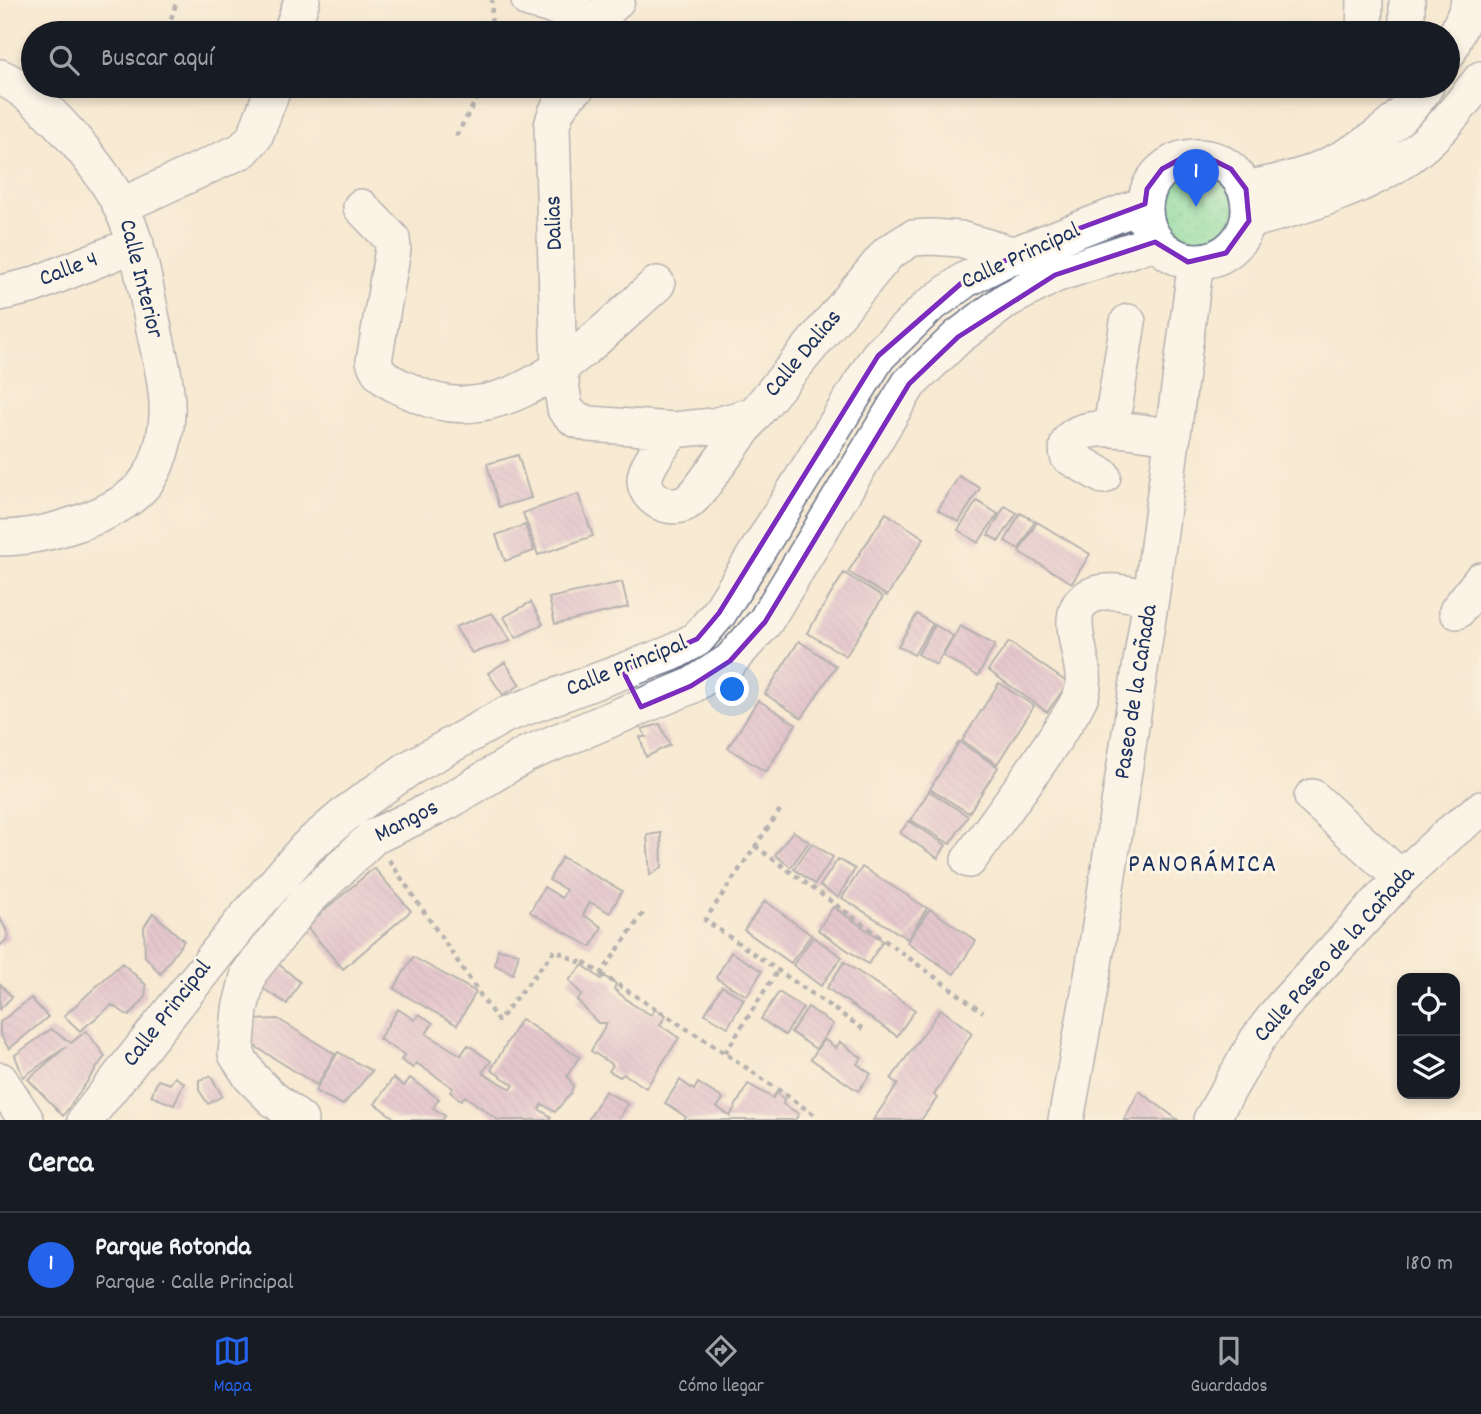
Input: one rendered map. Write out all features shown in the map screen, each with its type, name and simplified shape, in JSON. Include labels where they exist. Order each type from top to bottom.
[{"type":"street","points":[[296,21],[302,0]]},
{"type":"street","points":[[529,0],[604,18]]},
{"type":"street","points":[[1364,0],[1364,21]]},
{"type":"street","points":[[1407,0],[1407,21]]},
{"type":"street","points":[[1460,26],[1469,0]]},
{"type":"street","name":"Calle Interior","points":[[0,77],[21,90]]},
{"type":"street","points":[[1247,205],[1305,205],[1358,185],[1409,157],[1451,118],[1481,79]]},
{"type":"street","name":"Calle Interior","points":[[0,538],[56,531],[94,518],[122,502],[145,484],[157,461],[165,428],[167,393],[136,244],[121,206],[106,182],[54,116],[31,98]]},
{"type":"street","points":[[121,206],[243,150],[255,136],[269,98]]},
{"type":"street","name":"Dalias","points":[[559,370],[552,126],[555,111],[564,98]]},
{"type":"street","points":[[1247,205],[1355,151],[1386,130],[1418,98]]},
{"type":"street","points":[[1184,158],[1209,158],[1231,169],[1247,205],[1241,240],[1226,253],[1208,261],[1188,262],[1170,255],[1155,242],[1147,229],[1144,214],[1147,189],[1162,169],[1184,158]]},
{"type":"street","name":"Calle Principal","points":[[85,1120],[241,923],[307,847],[348,812],[408,769],[505,715],[672,653],[696,639],[719,612],[878,356],[928,307],[965,280],[1015,254],[1145,204]]},
{"type":"street","points":[[361,207],[392,239],[393,249],[374,361],[376,371],[385,379],[423,398],[460,406],[501,400],[559,370],[657,284]]},
{"type":"street","name":"Calle Dalias","points":[[559,370],[565,409],[575,419],[589,424],[673,430],[713,426],[754,415],[888,253],[912,238],[960,239],[1015,254],[1061,273]]},
{"type":"street","name":"Calle Principal","points":[[640,707],[691,687],[730,661],[765,622],[909,384],[958,337],[1007,300],[1061,273],[1155,242]]},
{"type":"street","name":"Calle 4","points":[[0,293],[31,286],[136,244]]},
{"type":"street","name":"Paseo de la Cañada","points":[[1066,1120],[1092,976],[1151,598],[1196,261]]},
{"type":"street","points":[[1111,428],[1128,322]]},
{"type":"street","points":[[673,430],[645,479],[647,489],[655,499],[666,505],[678,506],[688,502],[698,492],[754,415]]},
{"type":"street","points":[[1102,476],[1068,456],[1066,449],[1070,440],[1079,433],[1111,428],[1173,437]]},
{"type":"street","points":[[1457,611],[1481,580]]},
{"type":"street","points":[[969,860],[1033,771],[1083,691],[1082,662],[1074,627],[1076,612],[1083,600],[1097,593],[1123,592],[1151,598]]},
{"type":"street","points":[[623,671],[640,707]]},
{"type":"street","name":"Mangos","points":[[300,1120],[251,1077],[236,1054],[240,1009],[249,973],[307,899],[373,837],[449,802],[525,755],[640,707]]},
{"type":"street","points":[[1312,797],[1401,878]]},
{"type":"street","name":"Calle Paseo de la Cañada","points":[[1211,1120],[1257,1040],[1282,1007],[1401,878],[1481,809]]},
{"type":"street","points":[[0,1080],[26,1120]]},
{"type":"path","points":[[171,19],[177,0]]},
{"type":"path","points":[[491,21],[492,0]]},
{"type":"path","points":[[456,136],[477,98]]},
{"type":"path","points":[[780,810],[705,920],[866,1031]]},
{"type":"path","points":[[373,837],[498,1021],[555,950],[579,962],[580,959],[816,1116]]},
{"type":"path","points":[[755,846],[983,1013]]},
{"type":"path","points":[[601,974],[644,912]]},
{"type":"path","points":[[725,1053],[778,970]]},
{"type":"highlighted area","points":[[1184,157],[1209,158],[1231,169],[1246,189],[1249,221],[1226,253],[1188,262],[1155,242],[1055,275],[958,337],[909,384],[765,622],[730,661],[691,686],[641,707],[623,671],[697,639],[719,613],[878,356],[965,280],[1048,240],[1145,204],[1147,189],[1162,169]]},
{"type":"green space","points":[[1188,167],[1204,167],[1225,178],[1236,199],[1236,215],[1225,236],[1204,247],[1188,247],[1174,241],[1162,229],[1156,215],[1156,199],[1162,185],[1174,173]]},
{"type":"building","points":[[518,455],[531,498],[499,507],[487,464]]},
{"type":"building","points":[[959,476],[980,488],[959,522],[938,510]]},
{"type":"building","points":[[578,494],[593,536],[538,555],[523,513]]},
{"type":"building","points":[[977,501],[998,514],[978,543],[958,530]]},
{"type":"building","points":[[1005,506],[1017,513],[999,541],[988,535]]},
{"type":"building","points":[[886,513],[924,538],[887,596],[848,572]]},
{"type":"building","points":[[1020,513],[1035,521],[1019,549],[1005,541]]},
{"type":"building","points":[[1037,522],[1090,554],[1072,583],[1019,552]]},
{"type":"building","points":[[525,525],[534,551],[505,561],[496,535]]},
{"type":"building","points":[[844,573],[883,597],[846,656],[807,633]]},
{"type":"building","points":[[622,582],[628,607],[555,624],[549,598]]},
{"type":"building","points":[[531,602],[543,624],[516,638],[504,617]]},
{"type":"building","points":[[492,613],[511,641],[472,653],[455,627]]},
{"type":"building","points":[[917,614],[933,624],[914,655],[898,646]]},
{"type":"building","points":[[935,625],[953,636],[936,665],[918,654]]},
{"type":"building","points":[[960,626],[995,645],[978,676],[943,656]]},
{"type":"building","points":[[799,641],[836,666],[802,718],[765,694]]},
{"type":"building","points":[[1009,642],[1068,683],[1047,712],[988,670]]},
{"type":"building","points":[[505,662],[520,685],[503,695],[488,673]]},
{"type":"building","points":[[999,683],[1034,706],[997,764],[962,741]]},
{"type":"building","points":[[758,700],[796,724],[766,772],[728,748]]},
{"type":"building","points":[[660,724],[670,745],[646,757],[640,737],[646,737],[642,729]]},
{"type":"building","points":[[959,742],[998,767],[969,813],[930,789]]},
{"type":"building","points":[[929,791],[968,816],[950,844],[911,820]]},
{"type":"building","points":[[909,821],[946,845],[938,858],[900,833]]},
{"type":"building","points":[[793,831],[809,842],[791,867],[775,855]]},
{"type":"building","points":[[661,833],[662,867],[650,875],[647,835]]},
{"type":"building","points":[[812,843],[833,857],[815,884],[794,869]]},
{"type":"building","points":[[562,857],[622,891],[610,913],[590,902],[583,915],[602,927],[591,947],[530,912],[544,887],[562,898],[566,890],[549,880]]},
{"type":"building","points":[[838,859],[855,869],[838,897],[820,886]]},
{"type":"building","points":[[862,867],[927,908],[908,939],[842,898]]},
{"type":"building","points":[[374,868],[411,911],[343,969],[306,926]]},
{"type":"building","points":[[765,901],[811,935],[791,963],[744,930]]},
{"type":"building","points":[[833,907],[883,941],[868,964],[818,930]]},
{"type":"building","points":[[930,909],[976,941],[954,974],[907,942]]},
{"type":"building","points":[[153,913],[184,941],[160,974],[145,956],[144,927]]},
{"type":"building","points":[[0,917],[9,937],[0,946]]},
{"type":"building","points":[[813,937],[842,957],[821,986],[793,965]]},
{"type":"building","points":[[498,949],[519,953],[513,974],[495,965]]},
{"type":"building","points":[[731,952],[762,971],[747,996],[716,978]]},
{"type":"building","points":[[413,957],[476,992],[457,1025],[394,989]]},
{"type":"building","points":[[276,962],[300,982],[287,1004],[261,987]]},
{"type":"building","points":[[844,962],[915,1010],[897,1036],[827,988]]},
{"type":"building","points":[[122,963],[146,985],[145,998],[129,1016],[112,1005],[80,1031],[64,1016]]},
{"type":"building","points":[[583,965],[601,979],[604,976],[616,984],[614,989],[632,1004],[651,1015],[655,1009],[666,1015],[660,1025],[679,1038],[646,1088],[624,1074],[620,1077],[609,1071],[613,1065],[591,1051],[607,1023],[598,1023],[577,1000],[582,995],[569,980]]},
{"type":"building","points":[[0,984],[12,997],[0,1009]]},
{"type":"building","points":[[722,986],[744,999],[728,1027],[705,1014]]},
{"type":"building","points":[[779,992],[803,1008],[785,1035],[761,1019]]},
{"type":"building","points":[[31,998],[48,1017],[9,1049],[0,1034],[0,1022]]},
{"type":"building","points":[[808,1007],[833,1024],[816,1049],[791,1032]]},
{"type":"building","points":[[398,1009],[415,1020],[419,1014],[433,1023],[426,1034],[461,1055],[468,1045],[491,1061],[482,1073],[511,1089],[514,1085],[491,1070],[521,1019],[579,1057],[567,1076],[573,1086],[571,1093],[555,1112],[542,1104],[539,1109],[551,1117],[549,1120],[498,1120],[465,1096],[461,1100],[450,1092],[453,1088],[416,1063],[413,1068],[401,1060],[405,1055],[379,1039]]},
{"type":"building","points":[[941,1009],[972,1033],[934,1095],[937,1098],[921,1120],[873,1120],[898,1084],[891,1079]]},
{"type":"building","points":[[278,1019],[335,1054],[317,1085],[245,1040],[254,1020]]},
{"type":"building","points":[[51,1029],[71,1043],[86,1031],[105,1056],[63,1116],[28,1079],[66,1047],[23,1077],[15,1055]]},
{"type":"building","points":[[824,1039],[836,1048],[840,1042],[862,1058],[857,1064],[871,1074],[858,1091],[811,1059]]},
{"type":"building","points":[[338,1052],[372,1071],[343,1105],[315,1091]]},
{"type":"building","points":[[211,1076],[222,1096],[208,1104],[199,1090],[199,1080]]},
{"type":"building","points":[[175,1077],[184,1083],[174,1105],[151,1096],[158,1080],[170,1084]]},
{"type":"building","points":[[393,1078],[404,1086],[410,1078],[439,1099],[433,1108],[445,1116],[442,1120],[397,1120],[375,1104]]},
{"type":"building","points":[[680,1080],[694,1090],[698,1083],[723,1099],[717,1107],[730,1116],[748,1084],[773,1098],[776,1093],[784,1099],[783,1104],[799,1114],[795,1120],[684,1120],[686,1117],[665,1103]]},
{"type":"building","points":[[605,1091],[628,1104],[618,1120],[588,1120]]},
{"type":"building","points":[[1139,1091],[1178,1120],[1124,1120]]},
{"type":"place","name":"Parque Rotonda","points":[[1196,207]]},
{"type":"district","name":"PANORÁMICA","points":[[1203,865]]}]
